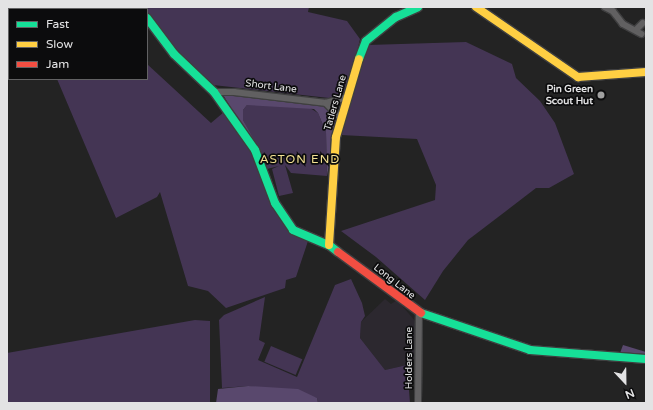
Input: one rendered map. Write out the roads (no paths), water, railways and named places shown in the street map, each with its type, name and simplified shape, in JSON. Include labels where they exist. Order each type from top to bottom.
[{"type":"street","name":"Tatlers Lane","points":[[329,245],[334,161],[340,117],[366,41],[404,10],[418,7]]},
{"type":"street","points":[[476,7],[578,77],[646,72]]},
{"type":"street","points":[[605,7],[613,11],[623,24],[637,29],[642,34]]},
{"type":"street","name":"Long Lane","points":[[148,19],[174,54],[214,92],[255,150],[276,203],[287,223],[293,230],[329,245],[419,312],[530,350],[646,359]]},
{"type":"street","points":[[637,29],[643,23]]},
{"type":"street","name":"Short Lane","points":[[214,92],[234,92],[326,103],[347,96]]},
{"type":"street","points":[[326,103],[340,117]]},
{"type":"street","name":"Holders Lane","points":[[418,403],[419,312]]},
{"type":"place","name":"Pin Green Scout Hut","points":[[601,95]]},
{"type":"district","name":"ASTON END","points":[[300,160]]}]
